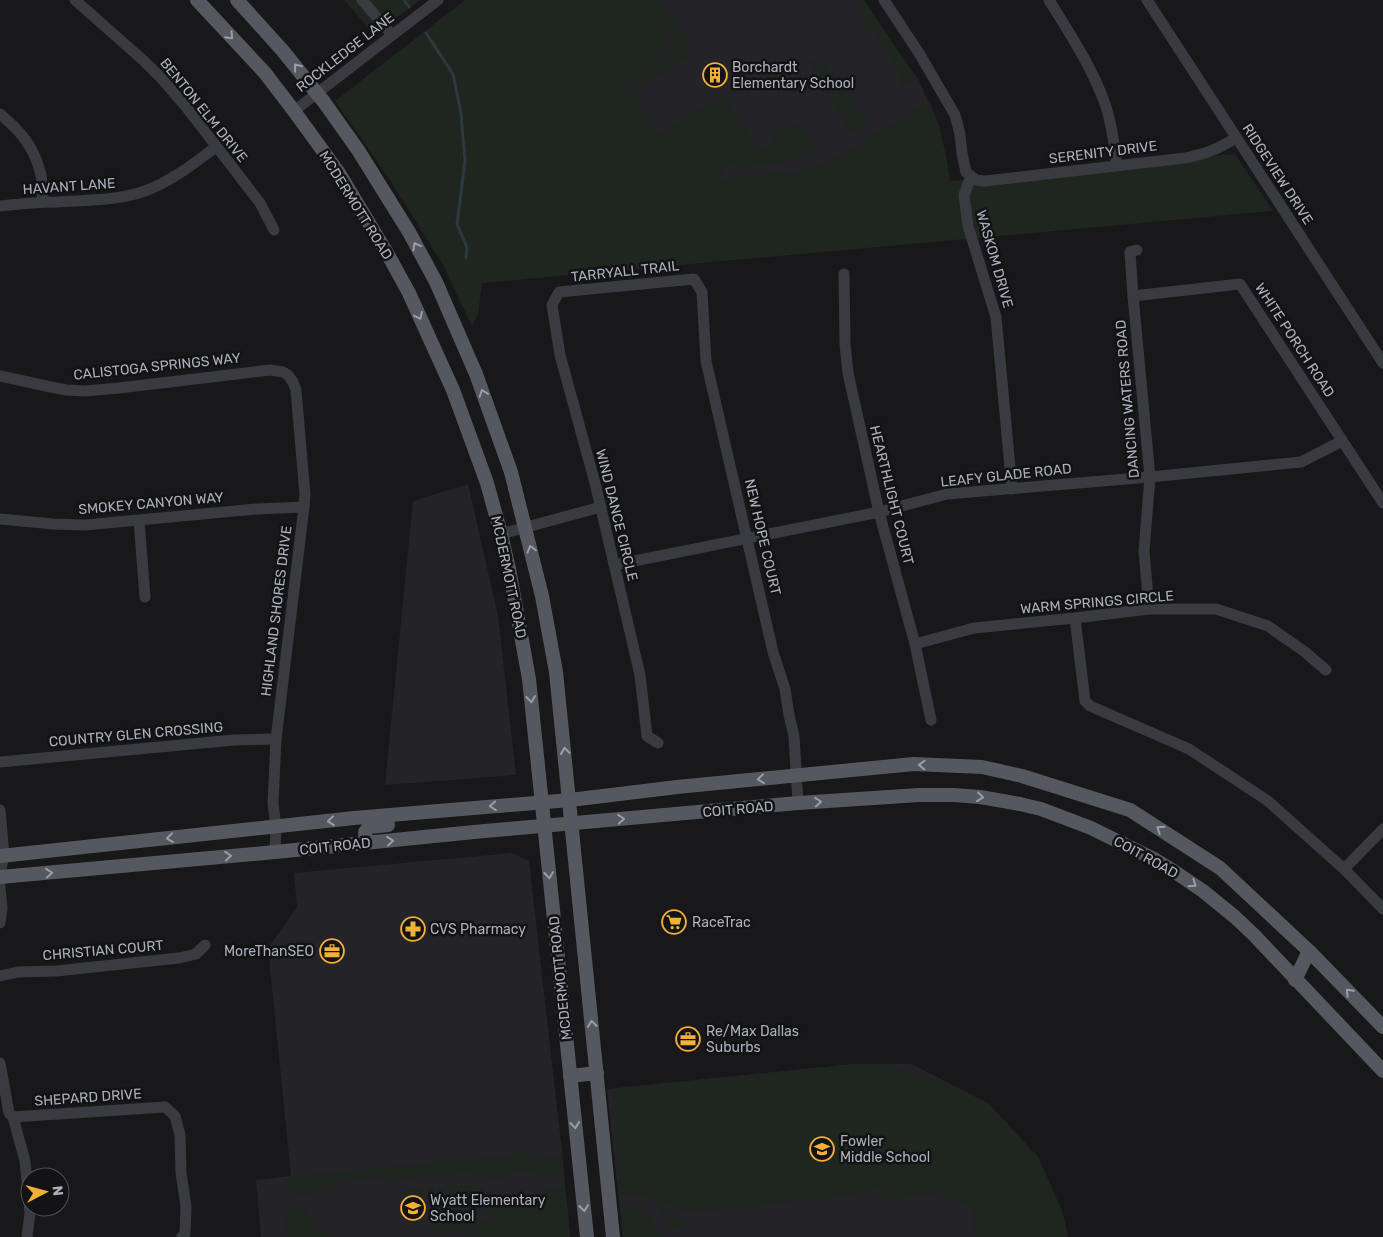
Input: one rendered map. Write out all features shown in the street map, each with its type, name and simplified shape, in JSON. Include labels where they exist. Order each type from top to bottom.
[{"type":"main road","name":"MCDERMOTT ROAD","points":[[197,0],[265,73],[294,111],[339,173],[387,252],[409,293],[453,390],[487,483],[510,569],[529,679],[587,1237]]},
{"type":"main road","name":"MCDERMOTT ROAD","points":[[237,0],[284,50],[317,93],[358,150],[409,232],[436,282],[476,374],[510,472],[542,596],[556,672],[613,1237]]},
{"type":"main road","name":"COIT ROAD","points":[[2,855],[276,826],[570,800],[677,787],[914,764],[982,767],[1022,776],[1130,810],[1220,868],[1309,951],[1383,1027]]},
{"type":"main road","name":"COIT ROAD","points":[[0,876],[798,803],[920,795],[980,797],[1041,809],[1091,828],[1154,859],[1175,872],[1203,891],[1235,917],[1383,1070]]},
{"type":"main road","points":[[366,843],[364,832],[368,827],[399,824],[409,814]]},
{"type":"main road","points":[[1281,965],[1309,951]]},
{"type":"main road","points":[[1296,980],[1309,951]]},
{"type":"main road","points":[[570,1076],[597,1073]]},
{"type":"street","name":"BENTON ELM DRIVE","points":[[75,0],[144,61],[186,108],[260,203],[274,230]]},
{"type":"street","points":[[362,0],[392,35]]},
{"type":"street","name":"ROCKLEDGE LANE","points":[[294,111],[438,0]]},
{"type":"street","points":[[884,0],[919,52],[955,115],[960,134],[964,166],[966,172],[971,176]]},
{"type":"street","points":[[1049,0],[1091,70],[1106,106],[1117,165]]},
{"type":"street","name":"RIDGEVIEW DRIVE","points":[[1147,0],[1383,364]]},
{"type":"street","points":[[0,114],[19,130],[32,151],[40,172],[43,202]]},
{"type":"street","name":"SERENITY DRIVE","points":[[971,176],[976,180],[985,180],[1185,158],[1206,154],[1236,138]]},
{"type":"street","name":"HAVANT LANE","points":[[0,206],[114,199],[143,192],[181,174],[216,147]]},
{"type":"street","name":"WASKOM DRIVE","points":[[971,176],[964,195],[968,226],[996,317],[1012,489]]},
{"type":"street","name":"DANCING WATERS ROAD","points":[[1137,250],[1130,252],[1150,477],[1144,552],[1149,609]]},
{"type":"street","name":"HEARTHLIGHT COURT","points":[[844,274],[844,344],[848,373],[879,512],[915,644],[931,720]]},
{"type":"street","name":"TARRYALL TRAIL","points":[[559,292],[694,279]]},
{"type":"street","name":"NEW HOPE COURT","points":[[694,279],[702,292],[706,361],[774,652],[785,688],[794,736],[798,803]]},
{"type":"street","name":"WHITE PORCH ROAD","points":[[1133,296],[1240,284],[1383,503]]},
{"type":"street","name":"WIND DANCE CIRCLE","points":[[559,292],[552,305],[560,355],[596,483],[640,675],[647,736],[658,743]]},
{"type":"street","name":"CALISTOGA SPRINGS WAY","points":[[0,376],[51,388],[85,391],[270,370],[283,372],[288,375]]},
{"type":"street","name":"HIGHLAND SHORES DRIVE","points":[[275,852],[276,826],[273,804],[276,739],[305,495],[297,398],[293,382],[288,375]]},
{"type":"street","name":"LEAFY GLADE ROAD","points":[[614,565],[879,512],[947,494],[1301,462],[1342,441]]},
{"type":"street","name":"SMOKEY CANYON WAY","points":[[0,519],[85,525],[257,509],[304,507]]},
{"type":"street","points":[[502,534],[601,507]]},
{"type":"street","points":[[139,521],[146,597]]},
{"type":"street","name":"WARM SPRINGS CIRCLE","points":[[915,644],[974,628],[1149,609],[1216,609],[1268,626],[1305,652],[1326,670]]},
{"type":"street","points":[[1075,618],[1085,701],[1090,706],[1189,750],[1268,801],[1344,869],[1383,908]]},
{"type":"street","name":"COUNTRY GLEN CROSSING","points":[[0,762],[234,740],[276,739]]},
{"type":"street","points":[[0,810],[2,855],[0,876]]},
{"type":"street","points":[[1344,869],[1383,829]]},
{"type":"street","points":[[0,886],[2,908],[0,923]]},
{"type":"street","name":"CHRISTIAN COURT","points":[[0,976],[18,972],[178,958],[196,954],[205,945]]},
{"type":"street","points":[[0,1064],[9,1113],[12,1117],[25,1161],[30,1213],[27,1237]]},
{"type":"street","name":"SHEPARD DRIVE","points":[[12,1117],[165,1107],[175,1116],[180,1135],[181,1173],[186,1206],[185,1234],[182,1237]]},
{"type":"shaded area","points":[[344,0],[420,0],[374,35]]},
{"type":"shaded area","points":[[465,0],[657,0],[670,19],[672,18],[693,50],[672,45],[671,34],[666,27],[665,32],[668,39],[662,57],[653,67],[628,83],[622,96],[621,107],[630,84],[658,66],[665,58],[669,49],[672,48],[693,53],[632,93],[660,135],[721,95],[711,135],[717,138],[716,134],[723,96],[730,106],[731,121],[738,117],[759,151],[776,140],[767,126],[774,121],[783,134],[799,123],[815,145],[814,151],[810,155],[802,158],[766,164],[737,166],[732,166],[727,162],[723,173],[714,180],[715,182],[718,180],[797,171],[827,162],[854,148],[929,101],[942,140],[950,181],[1235,154],[1273,211],[482,283],[478,314],[472,326],[442,263],[390,180],[335,101]]},
{"type":"shaded area","points":[[603,0],[863,0],[918,79],[940,128],[948,181],[639,211]]},
{"type":"shaded area","points":[[854,0],[864,0],[917,79],[901,88],[899,77],[902,75]]},
{"type":"shaded area","points":[[820,56],[862,117],[866,115],[868,118],[865,127],[853,130],[847,127],[809,63]]},
{"type":"shaded area","points":[[468,484],[498,616],[516,775],[385,785],[413,501]]},
{"type":"shaded area","points":[[512,853],[529,861],[570,1237],[261,1237],[256,1180],[291,1176],[268,948],[297,907],[294,873]]},
{"type":"shaded area","name":"Fowler Middle School","points":[[854,1064],[912,1064],[989,1104],[1038,1157],[1063,1213],[1068,1237],[623,1237],[607,1089]]},
{"type":"shaded area","name":"Fowler Middle School","points":[[854,1064],[881,1064],[947,1082],[989,1104],[1038,1157],[1063,1213],[1068,1237],[975,1237],[973,1214],[968,1205],[963,1202],[946,1201],[945,1193],[878,1198],[878,1200],[875,1200],[890,1187],[887,1182],[861,1194],[697,1212],[680,1210],[663,1203],[661,1206],[677,1219],[683,1219],[684,1229],[676,1229],[670,1226],[666,1222],[659,1206],[648,1197],[621,1194],[611,1089]]},
{"type":"shaded area","points":[[533,1153],[533,1160],[562,1156],[562,1175],[537,1177],[535,1169],[505,1172],[506,1180],[464,1173],[418,1177],[393,1183],[388,1177],[332,1183],[332,1181],[329,1181],[329,1192],[307,1194],[295,1193],[290,1190],[286,1185],[284,1177]]},
{"type":"shaded area","points":[[468,1185],[478,1186],[487,1190],[474,1204],[468,1205],[466,1190],[403,1197],[409,1190]]},
{"type":"shaded area","points":[[563,1187],[566,1191],[570,1237],[465,1237],[465,1232],[472,1231],[472,1234],[477,1233],[475,1211],[479,1210],[481,1221],[490,1220],[489,1207],[475,1208],[490,1191],[507,1193],[509,1201],[538,1198],[538,1189]]},
{"type":"shaded area","points":[[299,1206],[306,1208],[318,1229],[332,1234],[333,1237],[287,1237],[287,1214]]},
{"type":"shaded area","points":[[637,1207],[647,1211],[663,1237],[624,1237],[622,1210]]},
{"type":"shaded area","points":[[473,1208],[474,1228],[447,1231],[432,1236],[431,1226],[469,1222],[468,1209]]},
{"type":"waterway","points":[[404,0],[409,7]]},
{"type":"waterway","points":[[426,33],[453,74],[461,113],[465,161],[457,224],[467,248],[466,258]]},
{"type":"place","name":"Borchardt Elementary School","points":[[715,75]]},
{"type":"place","name":"RaceTrac","points":[[674,922]]},
{"type":"place","name":"CVS Pharmacy","points":[[413,929]]},
{"type":"place","name":"MoreThanSEO","points":[[332,951]]},
{"type":"place","name":"Re/Max Dallas Suburbs","points":[[688,1039]]},
{"type":"place","name":"Fowler Middle School","points":[[822,1149]]},
{"type":"place","name":"Wyatt Elementary School","points":[[413,1208]]}]
